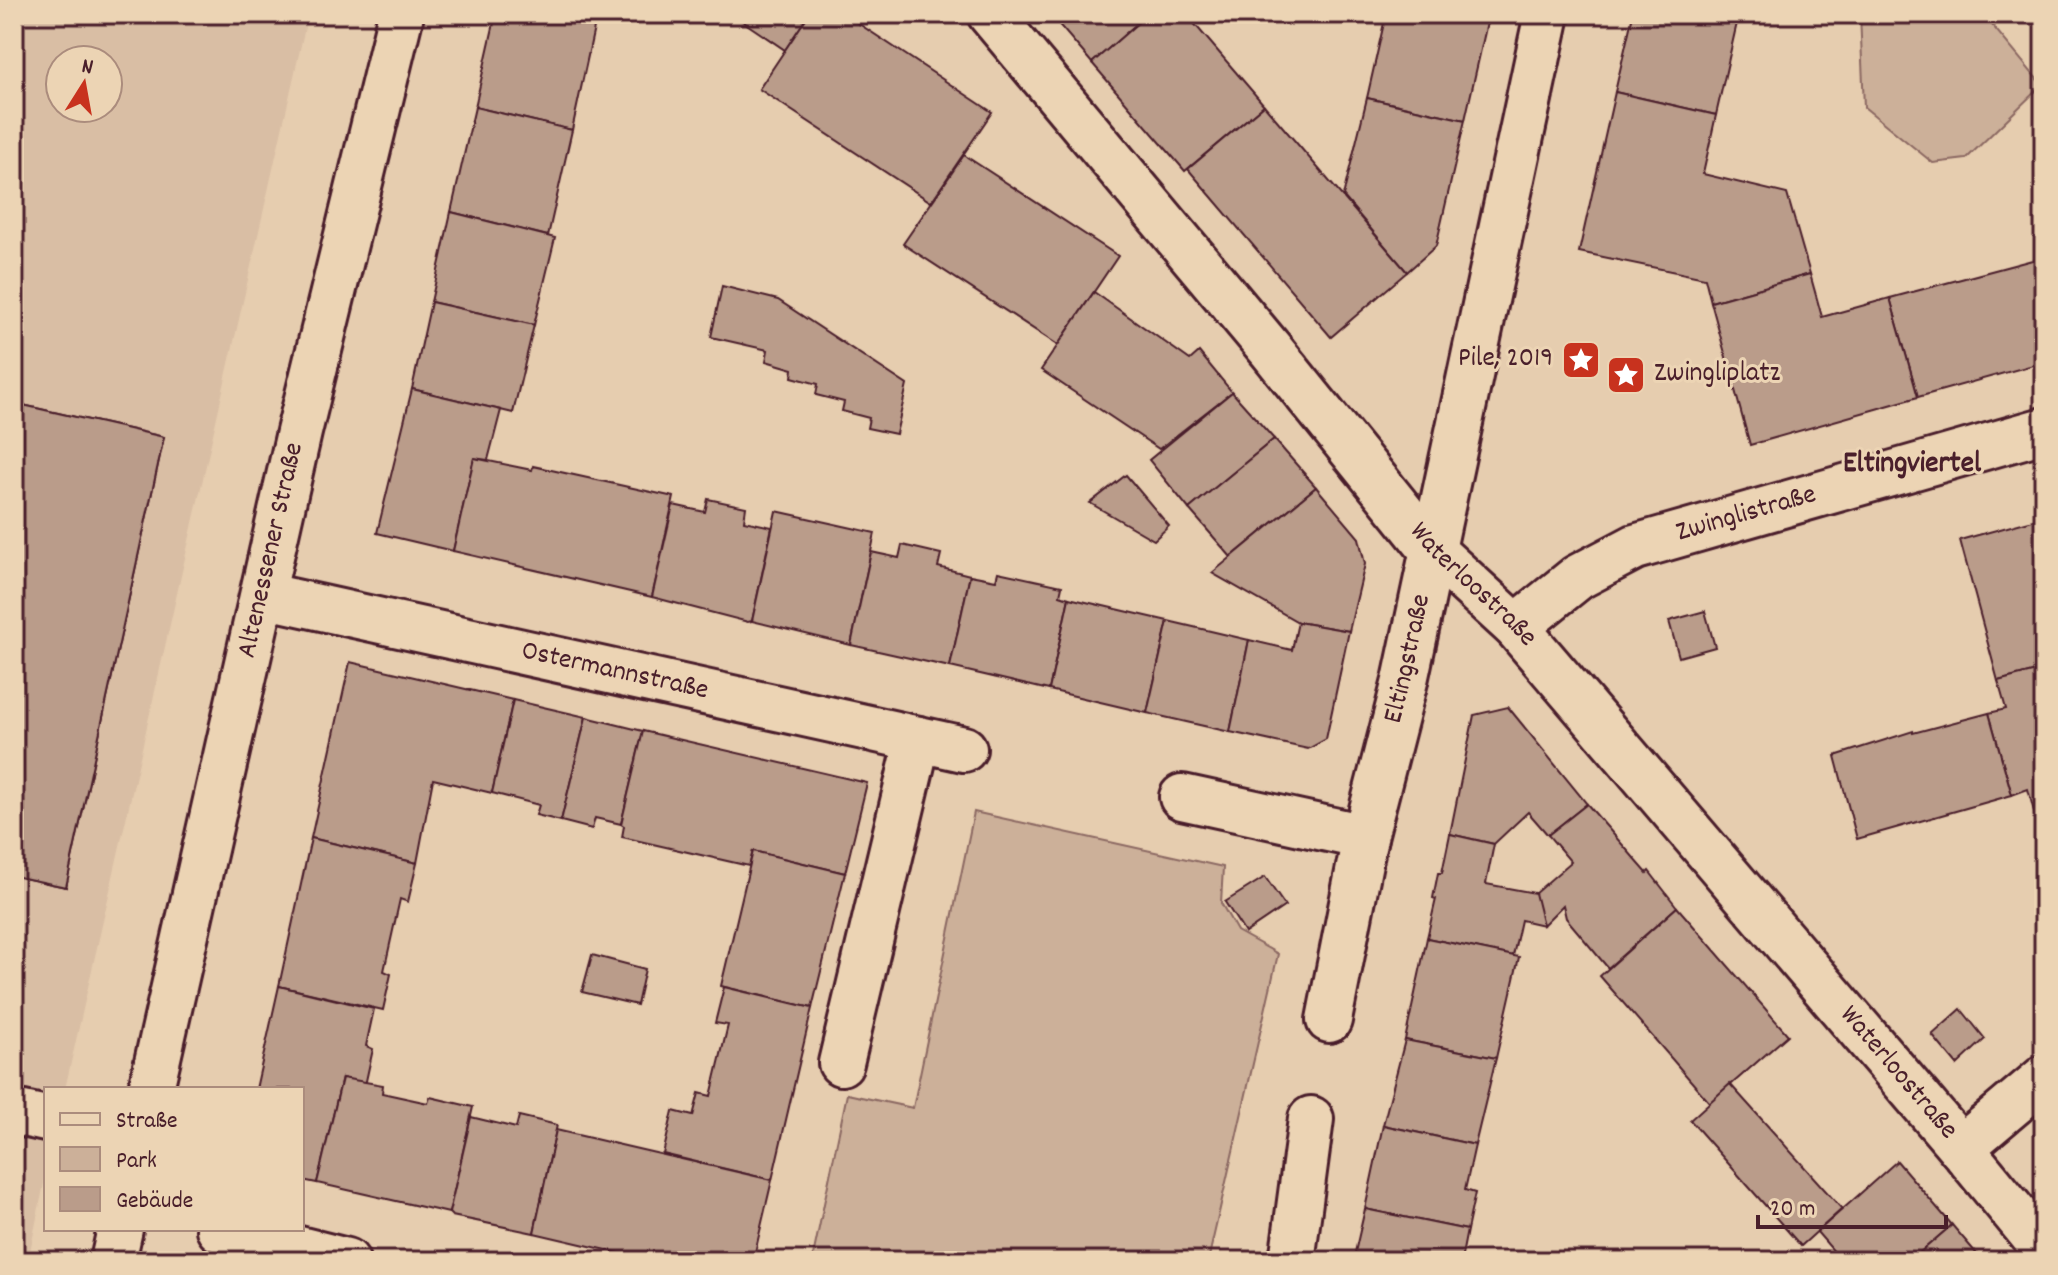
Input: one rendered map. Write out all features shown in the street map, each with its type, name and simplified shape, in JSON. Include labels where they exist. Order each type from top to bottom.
[{"type":"street","name":"Altenessener Straße","points":[[151,1087],[303,417],[401,14]]},
{"type":"street","name":"Waterloostraße","points":[[990,14],[1271,350],[1433,551],[1516,627],[2044,1249]]},
{"type":"street","name":"Eltingstraße","points":[[1329,1020],[1365,837],[1405,681],[1547,14]]},
{"type":"street","name":"Zwinglistraße","points":[[1516,627],[1578,577],[1635,547],[2044,430]]},
{"type":"street","name":"Ostermannstraße","points":[[263,595],[964,749]]},
{"type":"street","points":[[841,1063],[918,739]]},
{"type":"street","points":[[1182,797],[1365,837]]},
{"type":"street","name":"Waterloostraße","points":[[1961,1148],[2044,1078]]},
{"type":"street","points":[[14,1112],[44,1119]]},
{"type":"street","points":[[1292,1261],[1311,1119]]},
{"type":"street","points":[[113,1261],[120,1231]]},
{"type":"street","points":[[227,1231],[347,1261]]},
{"type":"shaded area","points":[[14,14],[308,14],[65,1087],[44,1087],[44,1184],[28,1261],[14,1261]]},
{"type":"green space","points":[[1860,14],[1983,14],[2042,85],[1966,159],[1933,163],[1864,107]]},
{"type":"green space","points":[[974,812],[1223,867],[1221,903],[1237,931],[1278,954],[1208,1261],[812,1261],[847,1094],[913,1108]]},
{"type":"building","points":[[496,14],[597,14],[572,130],[475,107]]},
{"type":"building","points":[[732,14],[809,14],[785,50]]},
{"type":"building","points":[[809,14],[844,14],[992,112],[931,202],[759,89]]},
{"type":"building","points":[[1050,14],[1148,14],[1092,63]]},
{"type":"building","points":[[1148,14],[1186,14],[1264,105],[1185,171],[1092,63]]},
{"type":"building","points":[[1386,14],[1489,14],[1465,120],[1367,98]]},
{"type":"building","points":[[1633,14],[1739,14],[1716,115],[1615,92]]},
{"type":"building","points":[[1615,92],[1716,115],[1703,174],[1787,194],[1810,274],[1711,302],[1705,278],[1579,252]]},
{"type":"building","points":[[1367,98],[1465,120],[1436,246],[1407,272],[1343,196]]},
{"type":"building","points":[[1264,105],[1407,272],[1331,337],[1188,169]]},
{"type":"building","points":[[475,107],[572,130],[548,236],[451,212]]},
{"type":"building","points":[[964,155],[1118,256],[1058,345],[903,244]]},
{"type":"building","points":[[451,212],[555,238],[534,325],[431,302]]},
{"type":"building","points":[[2036,259],[2044,287],[2044,362],[1918,397],[1890,298]]},
{"type":"building","points":[[1810,274],[1822,317],[1890,298],[1918,397],[1750,445],[1711,302]]},
{"type":"building","points":[[722,286],[778,300],[907,385],[896,434],[867,428],[869,418],[842,411],[844,402],[816,395],[818,384],[792,377],[793,369],[766,361],[768,350],[711,337]]},
{"type":"building","points":[[1094,292],[1190,360],[1199,352],[1232,392],[1159,449],[1041,370]]},
{"type":"building","points":[[431,302],[534,325],[513,413],[412,389]]},
{"type":"building","points":[[412,389],[501,410],[488,460],[474,458],[453,551],[377,533]]},
{"type":"building","points":[[1232,392],[1274,439],[1189,509],[1149,460]]},
{"type":"building","points":[[14,403],[164,437],[66,887],[14,876]]},
{"type":"building","points":[[14,403],[164,437],[66,887],[14,876]]},
{"type":"building","points":[[1274,439],[1316,487],[1231,557],[1189,509]]},
{"type":"building","points":[[474,458],[532,470],[533,466],[674,497],[652,597],[453,551]]},
{"type":"building","points":[[1126,475],[1169,526],[1154,540],[1090,503]]},
{"type":"building","points":[[1316,487],[1359,538],[1365,564],[1349,631],[1298,622],[1212,573]]},
{"type":"building","points":[[708,499],[746,507],[744,521],[772,527],[752,621],[652,597],[673,505],[705,512]]},
{"type":"building","points":[[776,511],[875,533],[851,645],[752,621]]},
{"type":"building","points":[[2044,517],[2044,669],[1998,681],[1960,540]]},
{"type":"building","points":[[902,545],[941,554],[938,567],[970,575],[950,667],[851,645],[871,552],[899,558]]},
{"type":"building","points":[[998,572],[1062,586],[1060,595],[1069,598],[1049,690],[950,667],[970,575],[996,580]]},
{"type":"building","points":[[1069,598],[1168,621],[1147,713],[1049,690]]},
{"type":"building","points":[[1705,611],[1715,647],[1679,657],[1669,621]]},
{"type":"building","points":[[1168,621],[1249,640],[1230,732],[1147,713]]},
{"type":"building","points":[[1298,622],[1349,631],[1326,739],[1308,749],[1230,732],[1249,640],[1292,650]]},
{"type":"building","points":[[350,662],[513,700],[492,793],[433,779],[417,863],[311,838]]},
{"type":"building","points":[[2044,669],[2044,849],[2028,789],[2012,795],[1989,713],[2006,709],[1998,681]]},
{"type":"building","points":[[513,700],[586,717],[561,821],[536,815],[539,805],[492,793]]},
{"type":"building","points":[[1508,707],[1587,804],[1548,835],[1528,812],[1494,844],[1450,834],[1474,715]]},
{"type":"building","points":[[1989,713],[2012,795],[1857,839],[1835,756],[1913,731]]},
{"type":"building","points":[[586,717],[643,731],[621,824],[595,818],[592,829],[561,821]]},
{"type":"building","points":[[643,731],[867,783],[845,873],[753,851],[749,866],[622,837],[624,826],[621,824]]},
{"type":"building","points":[[1587,804],[1647,873],[1649,871],[1677,907],[1608,968],[1566,918],[1563,905],[1543,925],[1534,894],[1571,862],[1548,835]]},
{"type":"building","points":[[1450,834],[1494,844],[1486,884],[1535,893],[1543,925],[1521,920],[1513,956],[1427,938],[1438,873],[1442,873]]},
{"type":"building","points":[[311,838],[417,863],[408,902],[400,899],[384,971],[391,974],[383,1010],[279,986]]},
{"type":"building","points":[[753,851],[845,873],[812,1008],[721,986]]},
{"type":"building","points":[[1265,877],[1285,906],[1245,933],[1225,902]]},
{"type":"building","points":[[1677,907],[1788,1035],[1710,1103],[1600,976]]},
{"type":"building","points":[[1427,938],[1519,957],[1496,1058],[1405,1040]]},
{"type":"building","points":[[592,955],[645,969],[637,1005],[582,992]]},
{"type":"building","points":[[279,986],[374,1009],[366,1046],[373,1049],[366,1081],[342,1078],[317,1183],[304,1180],[304,1087],[256,1087]]},
{"type":"building","points":[[724,987],[812,1008],[772,1180],[663,1154],[673,1111],[693,1116],[699,1093],[711,1096],[728,1025],[715,1023]]},
{"type":"building","points":[[1961,1009],[1985,1039],[1957,1065],[1932,1035]]},
{"type":"building","points":[[1405,1040],[1496,1058],[1475,1145],[1383,1125]]},
{"type":"building","points":[[342,1078],[383,1085],[382,1093],[428,1103],[430,1097],[473,1107],[449,1213],[317,1183]]},
{"type":"building","points":[[1730,1084],[1842,1209],[1801,1246],[1690,1120]]},
{"type":"building","points":[[519,1116],[557,1125],[534,1233],[452,1216],[449,1213],[471,1117],[516,1128]]},
{"type":"building","points":[[1383,1125],[1475,1145],[1465,1190],[1475,1193],[1467,1230],[1365,1209]]},
{"type":"building","points":[[556,1130],[772,1180],[753,1261],[654,1261],[534,1233]]},
{"type":"building","points":[[1897,1161],[1952,1225],[1910,1261],[1842,1261],[1817,1232]]},
{"type":"building","points":[[1365,1209],[1467,1230],[1461,1261],[1353,1261]]},
{"type":"building","points":[[1952,1225],[1983,1261],[1910,1261]]},
{"type":"place","name":"Pile, 2019","points":[[1581,360]]},
{"type":"place","name":"Zwingliplatz","points":[[1626,375]]},
{"type":"district","name":"Eltingviertel","points":[[1912,465]]}]
